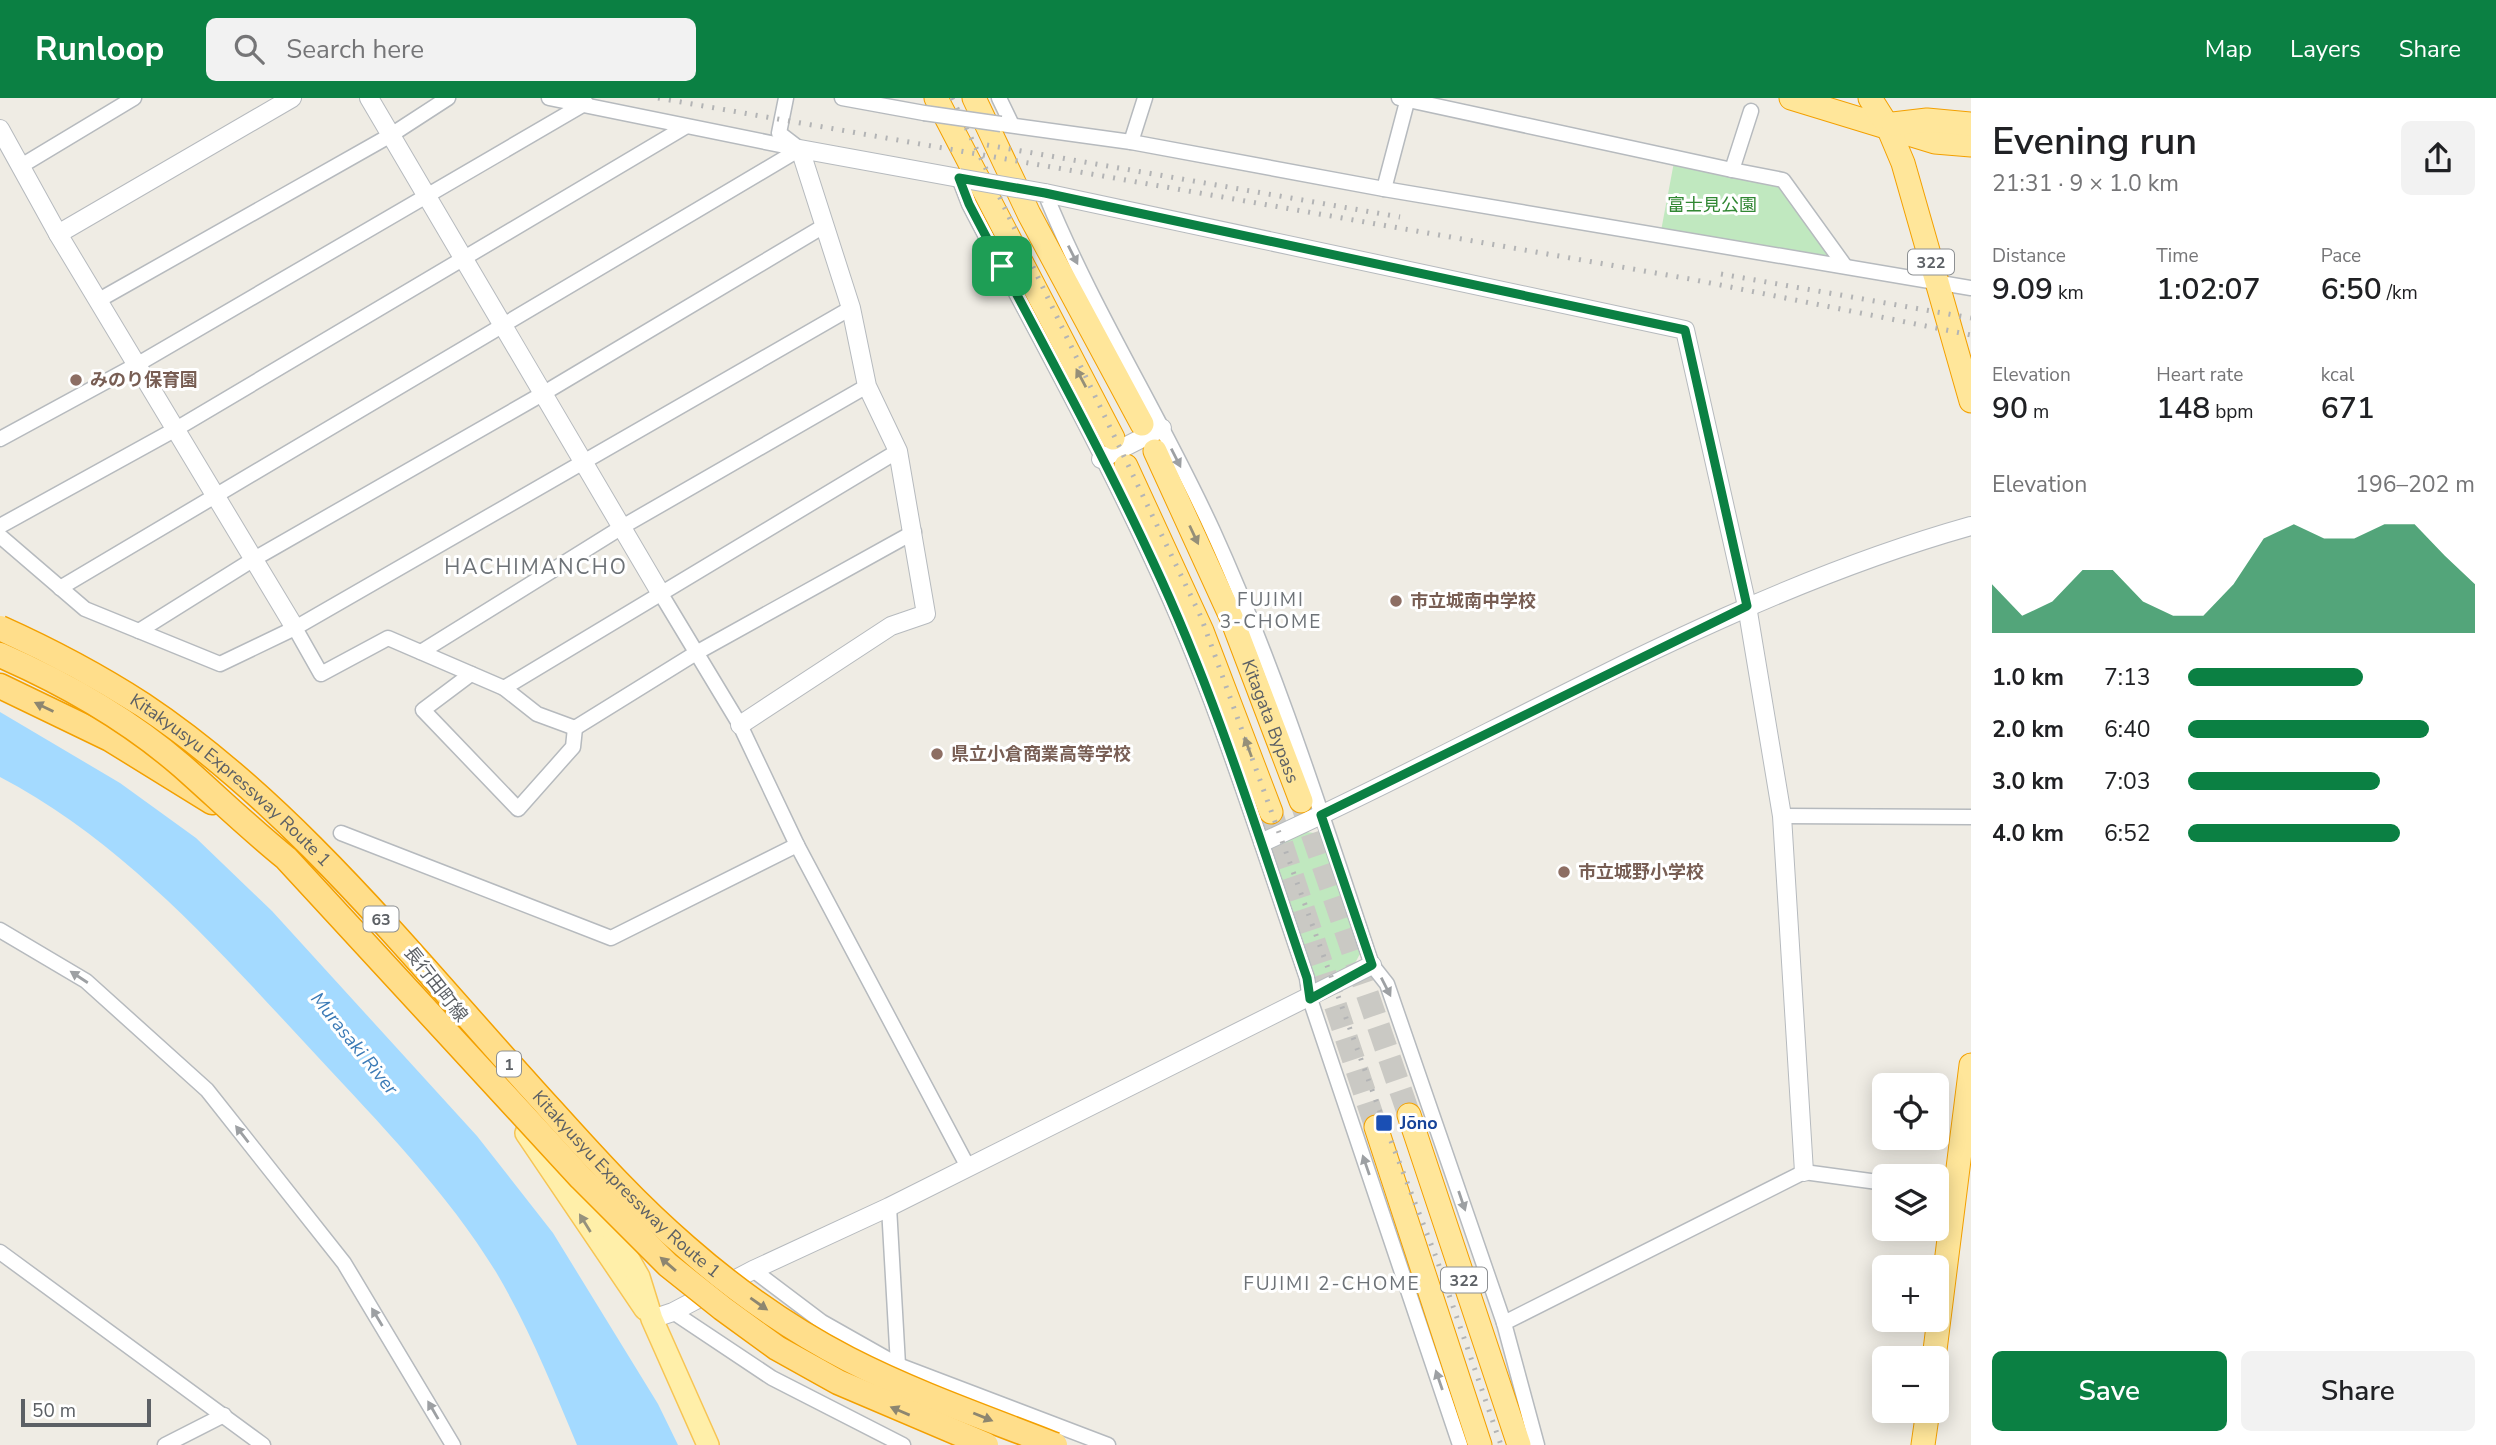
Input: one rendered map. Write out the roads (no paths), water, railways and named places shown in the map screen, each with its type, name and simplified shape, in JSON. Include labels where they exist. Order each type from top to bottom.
[{"type":"highway","points":[[974,98],[1029,214],[1152,426]]},
{"type":"highway","points":[[1791,98],[1887,125],[1935,142],[1971,145]]},
{"type":"highway","points":[[1870,98],[1887,125]]},
{"type":"highway","points":[[922,105],[1113,438]]},
{"type":"highway","points":[[1887,125],[1927,120],[1971,124]]},
{"type":"highway","name":"322","points":[[1887,125],[1903,163],[1971,401]]},
{"type":"highway","name":"Kitagata Bypass","points":[[1155,451],[1231,617],[1301,801]]},
{"type":"highway","name":"Kitagata Bypass","points":[[1126,466],[1202,631],[1271,811]]},
{"type":"highway","points":[[0,609],[89,659],[146,697],[204,742],[254,793]]},
{"type":"highway","name":"Kitakyusyu Expressway Route 1","points":[[0,626],[144,705],[198,745],[254,793],[349,889],[609,1173],[706,1264],[793,1328],[849,1360],[1055,1445]]},
{"type":"highway","name":"Kitakyusyu Expressway Route 1","points":[[0,656],[69,690],[127,725],[181,766],[231,813],[286,858],[581,1178],[668,1265],[766,1340],[838,1382],[986,1445]]},
{"type":"highway","points":[[0,686],[110,739],[231,813]]},
{"type":"highway","points":[[1949,1172],[1971,1065]]},
{"type":"highway","name":"322","points":[[1409,1115],[1519,1445]]},
{"type":"highway","name":"322","points":[[1376,1127],[1480,1445]]},
{"type":"highway","points":[[1935,1346],[1942,1241]]},
{"type":"highway","points":[[1923,1445],[1926,1423]]},
{"type":"main road","name":"長行田町線","points":[[0,626],[113,685],[201,745],[263,797],[403,942],[565,1150],[639,1278],[652,1319],[708,1445]]},
{"type":"main road","name":"長行田町線","points":[[0,664],[133,735],[264,837],[396,972],[439,1025],[540,1151],[626,1285],[652,1319]]},
{"type":"street","points":[[21,166],[134,98]]},
{"type":"street","points":[[58,234],[292,98]]},
{"type":"street","points":[[369,98],[740,725],[797,845],[968,1167]]},
{"type":"street","points":[[99,300],[391,135],[448,98]]},
{"type":"street","points":[[549,98],[586,103],[685,127],[1045,193],[1685,330],[1747,606],[1782,816],[1804,1172]]},
{"type":"street","points":[[740,725],[891,626],[926,614],[914,532],[898,452],[867,386],[851,308],[800,149],[779,133],[786,98]]},
{"type":"street","points":[[842,98],[922,105],[1007,125],[1130,142],[1384,189],[1971,288]]},
{"type":"street","points":[[999,98],[1007,125]]},
{"type":"street","points":[[1130,142],[1145,98]]},
{"type":"street","points":[[1384,189],[1405,99],[1783,180],[1845,267]]},
{"type":"street","points":[[0,439],[138,364],[586,103]]},
{"type":"street","points":[[1732,170],[1751,111]]},
{"type":"street","points":[[0,526],[176,429],[685,127]]},
{"type":"street","points":[[0,129],[58,234],[321,674],[388,638],[504,688],[537,714],[575,729]]},
{"type":"street","points":[[60,588],[800,149]]},
{"type":"street","points":[[959,178],[969,204],[1101,459],[1169,599],[1210,697],[1263,842],[1307,978],[1310,999],[1460,1445]]},
{"type":"street","points":[[1045,193],[1152,426],[1212,529],[1250,616],[1285,706],[1372,965],[1387,984],[1504,1323],[1537,1445]]},
{"type":"street","points":[[139,631],[254,559],[544,393],[824,226]]},
{"type":"street","points":[[0,536],[85,609],[220,664],[295,628],[851,308]]},
{"type":"street","points":[[421,652],[622,527],[867,386]]},
{"type":"street","points":[[1101,459],[1152,426]]},
{"type":"street","points":[[504,688],[898,452]]},
{"type":"street","points":[[1263,842],[1747,606],[1910,543],[1971,526]]},
{"type":"street","points":[[575,729],[696,653],[914,532]]},
{"type":"street","points":[[471,674],[423,710],[518,809],[573,747],[575,729]]},
{"type":"street","points":[[1782,816],[1971,817]]},
{"type":"street","points":[[341,833],[611,938],[797,845]]},
{"type":"street","points":[[0,930],[86,981],[207,1090],[344,1263],[453,1445]]},
{"type":"street","points":[[652,1319],[673,1312],[753,1270],[889,1207],[1310,999],[1372,965]]},
{"type":"street","points":[[1504,1323],[1804,1172],[1872,1181]]},
{"type":"street","points":[[889,1207],[898,1365]]},
{"type":"street","points":[[0,1252],[263,1445]]},
{"type":"street","points":[[753,1270],[822,1322],[898,1365],[1108,1445]]},
{"type":"street","points":[[673,1312],[772,1378],[903,1445]]},
{"type":"street","points":[[165,1445],[225,1415]]},
{"type":"water","name":"Murasaki River","points":[[0,712],[120,783],[196,838],[272,911],[477,1136],[553,1233],[658,1404],[678,1445],[577,1445],[519,1314],[496,1272],[434,1186],[245,978],[170,903],[89,834],[0,777]]},
{"type":"tunnel","points":[[1301,801],[1409,1115]]},
{"type":"tunnel","points":[[1271,812],[1376,1127]]},
{"type":"railway","points":[[658,98],[1690,279],[1971,335]]},
{"type":"railway","points":[[952,98],[1201,617],[1384,1123],[1436,1257],[1501,1445]]},
{"type":"railway","points":[[987,145],[1400,217]]},
{"type":"railway","points":[[1721,274],[1971,318]]},
{"type":"place","name":"みのり保育園","points":[[76,380]]},
{"type":"place","name":"市立城南中学校","points":[[1396,601]]},
{"type":"place","name":"県立小倉商業高等学校","points":[[937,754]]},
{"type":"place","name":"市立城野小学校","points":[[1564,872]]},
{"type":"place","name":"Jōno","points":[[1384,1123]]},
{"type":"district","name":"HACHIMANCHO","points":[[536,567]]},
{"type":"district","name":"FUJIMI 3-CHOME","points":[[1271,610]]},
{"type":"district","name":"FUJIMI 2-CHOME","points":[[1332,1283]]},
{"type":"park label","name":"富士見公園","points":[[1712,205]]}]
